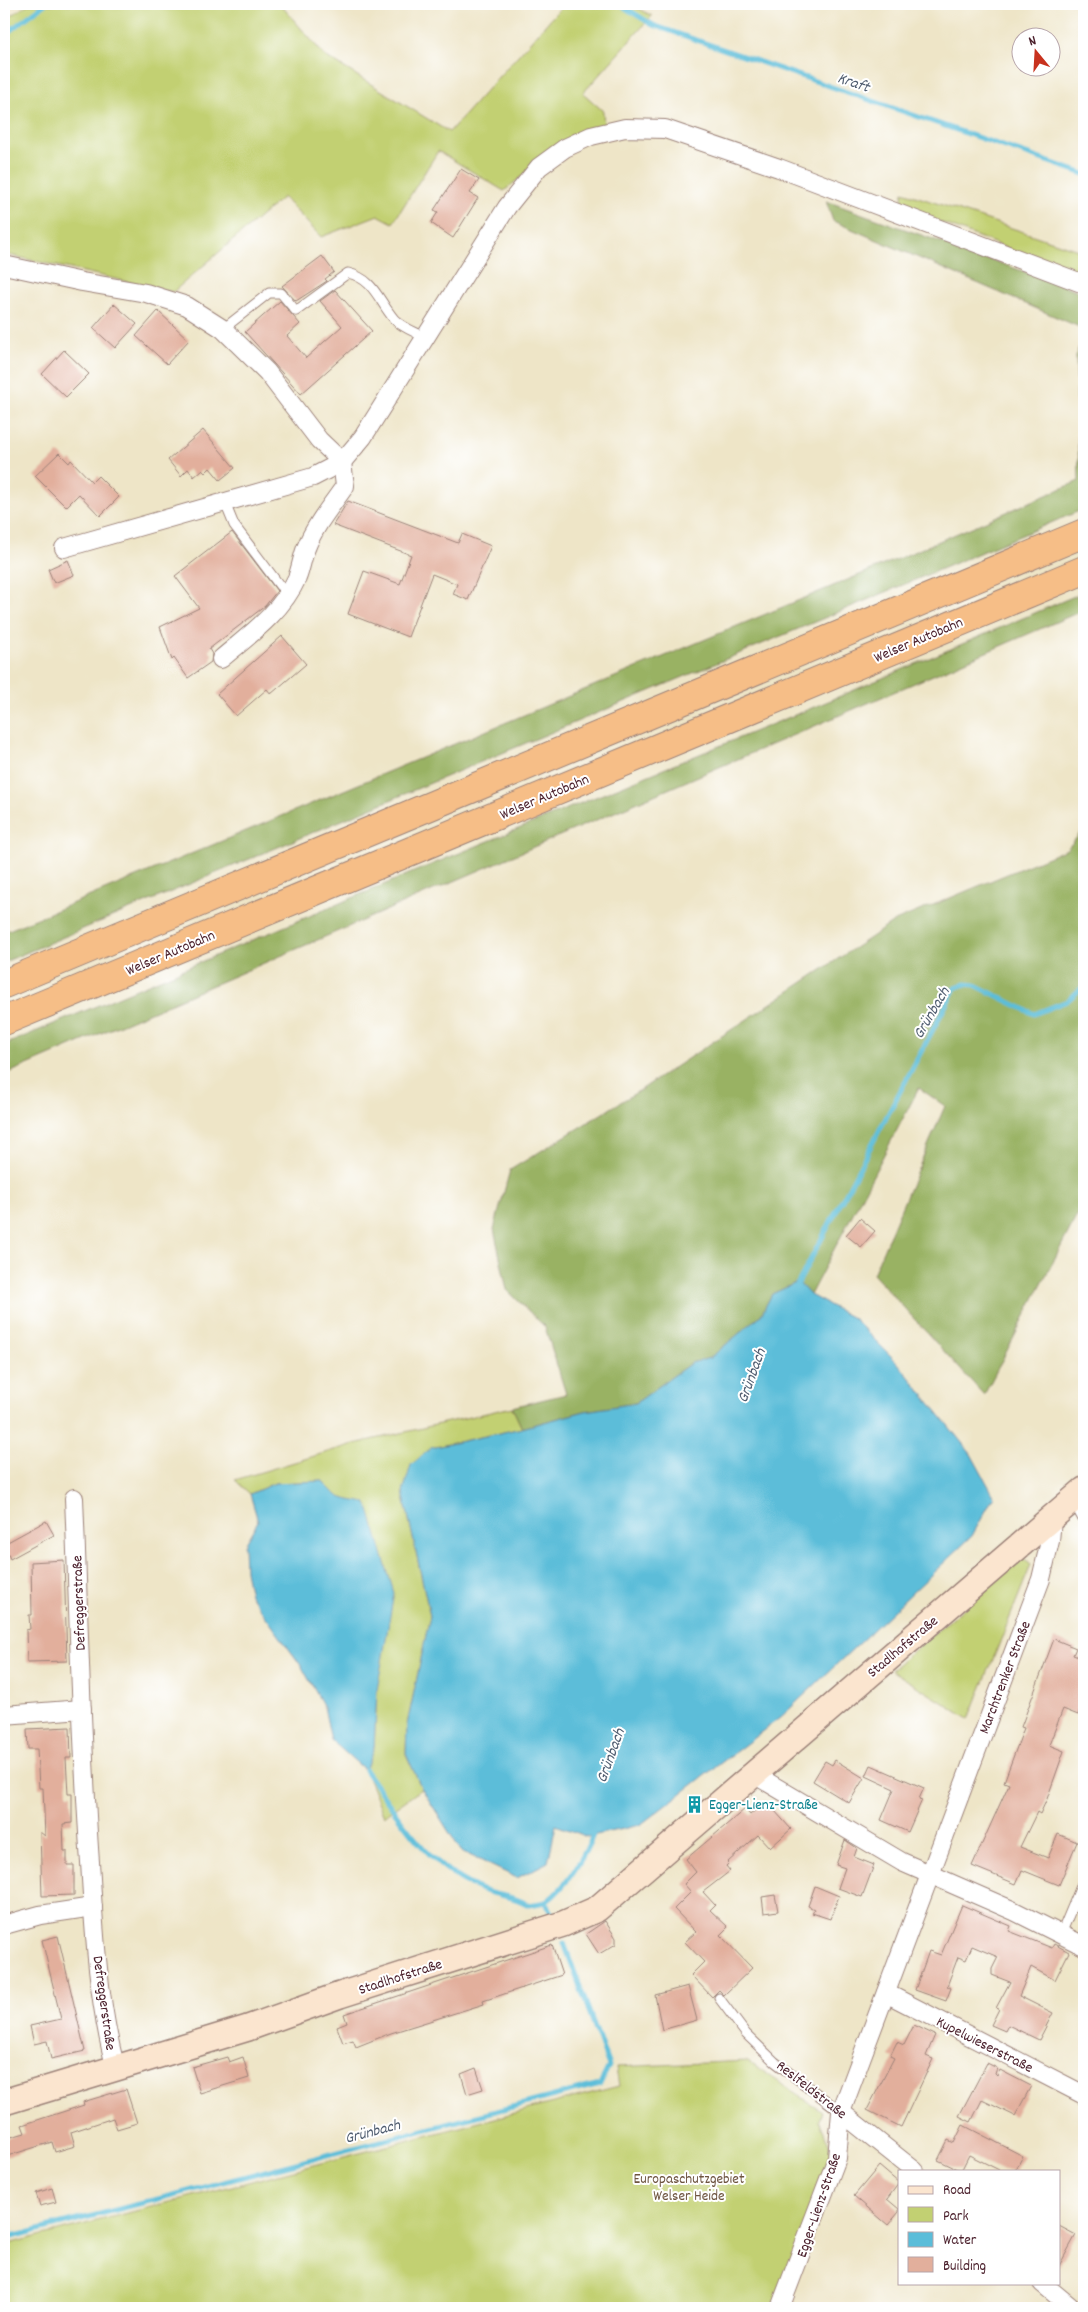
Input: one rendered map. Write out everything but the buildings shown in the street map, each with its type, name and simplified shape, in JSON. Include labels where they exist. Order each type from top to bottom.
[{"type":"highway","points":[[4,984],[1084,533]]},
{"type":"highway","name":"Welser Autobahn","points":[[4,1021],[1084,570]]},
{"type":"street","points":[[64,548],[225,504],[313,477],[342,462],[363,437],[507,207],[539,167],[565,148],[591,136],[625,128],[665,129],[753,159],[1084,284]]},
{"type":"street","points":[[4,264],[82,282],[146,293],[187,306],[223,330],[267,372],[319,440],[342,462],[345,486],[315,529],[306,548],[297,578],[264,622],[221,659]]},
{"type":"street","name":"Defreggerstraße","points":[[74,1498],[82,1709],[93,1907],[102,1991],[116,2069]]},
{"type":"street","points":[[1052,1518],[1080,1504]]},
{"type":"street","name":"Stadlhofstraße","points":[[4,2102],[248,2028],[340,1995],[557,1926],[597,1909],[752,1773],[1052,1518]]},
{"type":"street","name":"Marchtrenker Straße","points":[[929,1874],[1041,1579],[1050,1541],[1052,1518]]},
{"type":"street","points":[[4,1715],[82,1709]]},
{"type":"street","points":[[752,1773],[902,1862],[1084,1946]]},
{"type":"street","name":"Egger-Lienz-Straße","points":[[780,2308],[837,2158],[841,2112],[929,1874]]},
{"type":"street","points":[[4,1925],[40,1915],[93,1907]]},
{"type":"street","name":"Kupelwieserstraße","points":[[886,1993],[1084,2095]]},
{"type":"street","name":"Reslfeldstraße","points":[[841,2112],[914,2170]]},
{"type":"street","points":[[1043,2284],[1072,2308]]},
{"type":"lane","points":[[223,330],[269,293],[281,293],[296,311],[348,273],[360,276],[369,283],[396,320],[425,337]]},
{"type":"lane","points":[[225,504],[234,525],[280,586],[288,592]]},
{"type":"lane","points":[[1061,1934],[1084,1879]]},
{"type":"lane","name":"Reslfeldstraße","points":[[719,1998],[746,2034],[775,2062],[841,2112]]},
{"type":"green space","points":[[28,4],[280,4],[325,56],[449,132],[564,4],[631,4],[652,16],[583,93],[603,111],[604,125],[573,134],[504,191],[438,151],[393,223],[378,215],[321,237],[283,197],[173,292],[4,254],[4,21]]},
{"type":"green space","points":[[903,192],[1084,252],[1084,278],[901,207]]},
{"type":"green space","points":[[826,201],[1084,293],[1084,329],[833,221]]},
{"type":"green space","points":[[1084,336],[1084,509],[4,962],[4,932],[881,566],[1079,481],[1076,354]]},
{"type":"green space","points":[[1084,592],[1084,610],[4,1075],[4,1045],[416,871],[831,700]]},
{"type":"green space","points":[[1084,829],[1084,1202],[984,1395],[873,1274],[945,1106],[919,1088],[810,1295],[798,1282],[772,1294],[761,1315],[710,1358],[691,1363],[636,1403],[585,1411],[522,1428],[512,1407],[566,1394],[545,1327],[507,1290],[494,1229],[510,1170],[642,1089],[895,921],[1067,849]]},
{"type":"green space","points":[[512,1407],[522,1428],[431,1448],[403,1492],[430,1616],[407,1725],[406,1754],[422,1789],[384,1816],[365,1770],[374,1748],[377,1690],[340,1499],[334,1495],[323,1481],[275,1483],[250,1494],[235,1480],[354,1444]]},
{"type":"green space","points":[[1023,1558],[1031,1565],[969,1719],[891,1670]]},
{"type":"green space","name":"Europaschutzgebiet Welser Heide","points":[[748,2061],[822,2111],[819,2120],[833,2153],[774,2308],[4,2308],[4,2245],[619,2086],[616,2067]]},
{"type":"water","points":[[798,1282],[810,1295],[853,1318],[897,1362],[971,1454],[994,1496],[972,1536],[781,1717],[640,1825],[587,1837],[556,1825],[548,1862],[517,1878],[461,1851],[422,1789],[406,1754],[407,1725],[430,1616],[403,1492],[411,1465],[431,1448],[522,1428],[585,1411],[636,1403],[691,1363],[710,1358],[761,1315],[772,1294]]},
{"type":"water","points":[[323,1481],[333,1492],[342,1498],[367,1503],[394,1593],[377,1690],[374,1748],[365,1770],[331,1740],[324,1707],[302,1667],[250,1595],[245,1571],[244,1545],[258,1521],[250,1494],[275,1483]]},
{"type":"waterway","name":"Kraft","points":[[4,35],[45,4]]},
{"type":"waterway","name":"Kraft","points":[[619,4],[653,25],[1084,174]]},
{"type":"waterway","name":"Grünbach","points":[[796,1287],[955,988],[965,984],[975,985],[1034,1014],[1067,1001],[1084,986]]},
{"type":"waterway","points":[[365,1770],[415,1839],[445,1869],[463,1881],[488,1892],[516,1899],[529,1905],[546,1902]]},
{"type":"waterway","name":"Grünbach","points":[[552,1916],[546,1902],[569,1879],[595,1830]]},
{"type":"waterway","name":"Grünbach","points":[[4,2239],[600,2084],[609,2066],[564,1943]]},
{"type":"place","name":"Egger-Lienz-Straße","points":[[695,1804]]}]
